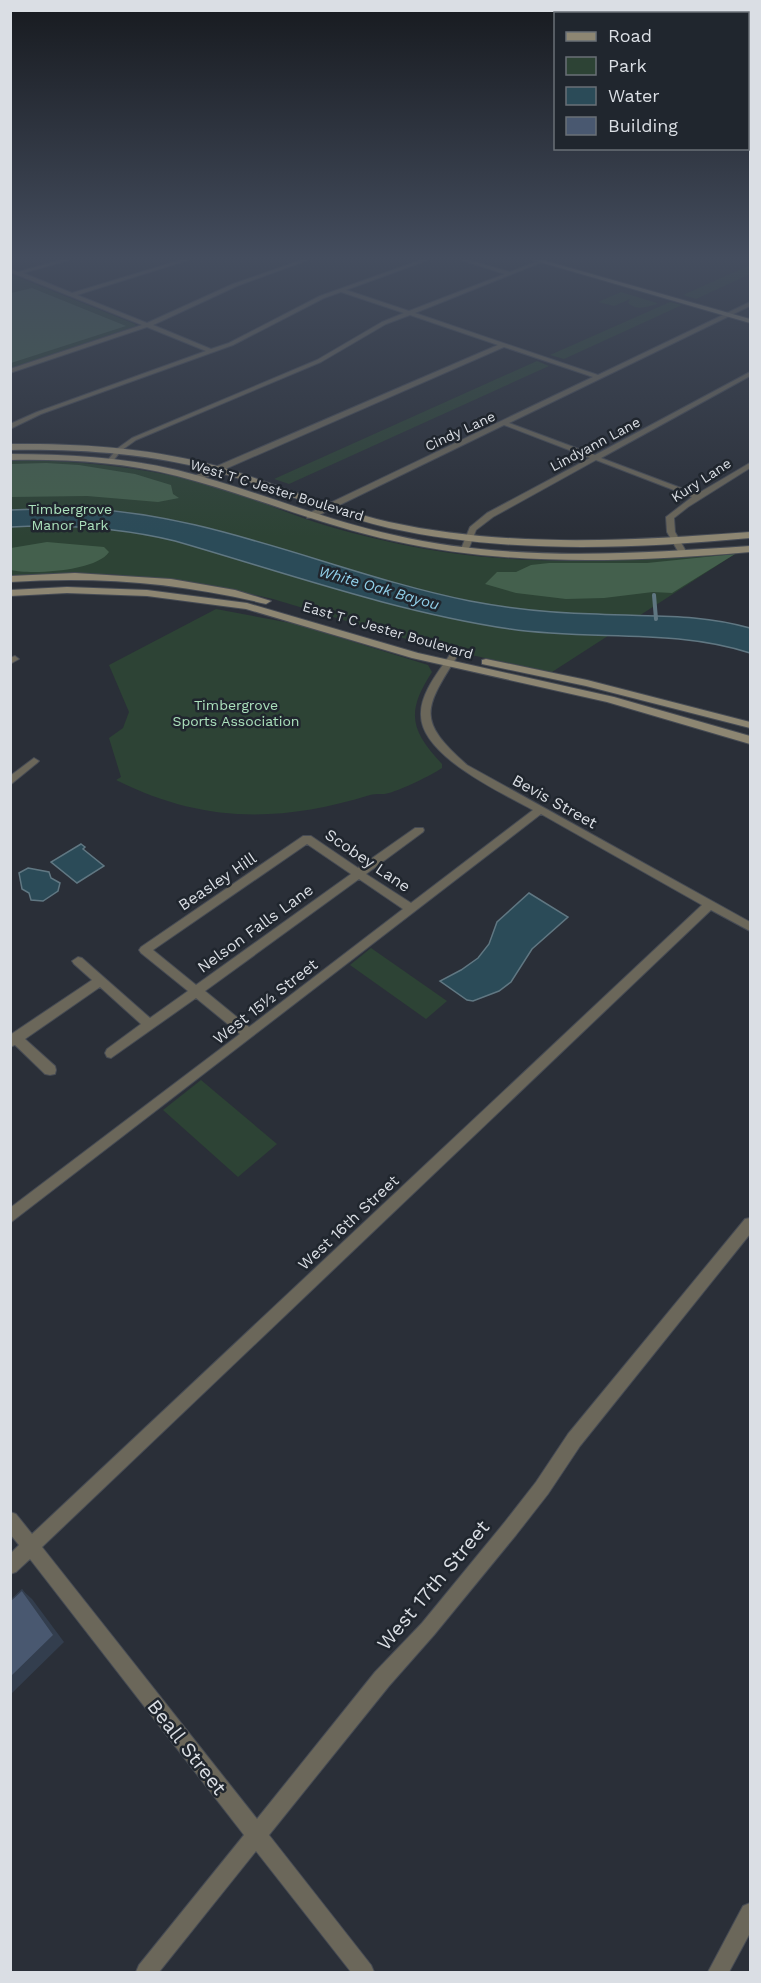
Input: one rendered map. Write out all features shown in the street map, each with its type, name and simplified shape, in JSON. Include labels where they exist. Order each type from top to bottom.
[{"type":"main road","name":"West T C Jester Boulevard","points":[[10,447],[71,448],[154,456],[217,469],[388,525],[469,538],[568,545],[675,541],[750,535]]},
{"type":"main road","name":"West T C Jester Boulevard","points":[[10,457],[109,462],[197,478],[340,526],[421,544],[563,558],[616,558],[750,549]]},
{"type":"main road","name":"East T C Jester Boulevard","points":[[10,579],[92,576],[157,579],[239,594],[452,660]]},
{"type":"main road","points":[[85,591],[92,576]]},
{"type":"main road","name":"East T C Jester Boulevard","points":[[10,593],[85,591],[147,593],[247,606],[452,660],[576,680],[750,740]]},
{"type":"main road","name":"East T C Jester Boulevard","points":[[653,705],[750,725]]},
{"type":"street","points":[[10,371],[66,353]]},
{"type":"street","points":[[10,427],[39,413],[207,353]]},
{"type":"street","points":[[109,462],[134,439],[319,361],[333,353]]},
{"type":"street","points":[[197,478],[485,353]]},
{"type":"street","points":[[529,353],[599,378]]},
{"type":"street","name":"Cindy Lane","points":[[310,516],[652,353]]},
{"type":"street","name":"Lindyann Lane","points":[[465,549],[473,529],[490,515],[750,374]]},
{"type":"street","points":[[504,423],[698,497]]},
{"type":"street","name":"Kury Lane","points":[[683,554],[669,527],[670,517],[750,465]]},
{"type":"street","name":"Bevis Street","points":[[452,660],[425,708],[424,719],[428,731],[444,750],[464,767],[750,927]]},
{"type":"street","points":[[10,782],[34,761]]},
{"type":"street","name":"West 15½ Street","points":[[10,1217],[540,810]]},
{"type":"street","name":"Nelson Falls Lane","points":[[111,1053],[419,830]]},
{"type":"street","name":"Scobey Lane","points":[[307,839],[411,909]]},
{"type":"street","name":"Beasley Hill","points":[[196,992],[145,950],[307,839]]},
{"type":"street","name":"West 16th Street","points":[[10,1566],[710,904]]},
{"type":"street","points":[[78,961],[150,1025]]},
{"type":"street","points":[[50,1071],[13,1040],[100,981]]},
{"type":"street","points":[[196,992],[249,1034]]},
{"type":"street","name":"West 17th Street","points":[[146,1972],[382,1679],[428,1629],[504,1537],[543,1488],[574,1440],[750,1224]]},
{"type":"street","name":"Beall Street","points":[[10,1520],[364,1972]]},
{"type":"street","points":[[718,1972],[750,1913]]},
{"type":"green space","points":[[11,353],[57,353],[11,368]]},
{"type":"green space","points":[[11,353],[44,353],[11,363]]},
{"type":"green space","points":[[556,353],[578,353],[564,359],[550,355]]},
{"type":"green space","points":[[537,361],[549,366],[289,484],[274,479]]},
{"type":"green space","name":"Timbergrove Manor Park","points":[[11,459],[106,465],[176,476],[226,490],[303,518],[363,536],[441,552],[525,560],[567,561],[735,554],[552,672],[433,647],[273,599],[211,585],[110,574],[11,576]]},
{"type":"green space","points":[[11,464],[79,465],[135,474],[171,485],[173,494],[179,498],[158,502],[87,496],[11,497]]},
{"type":"green space","points":[[47,542],[104,547],[109,552],[91,564],[63,570],[33,572],[11,570],[11,548]]},
{"type":"green space","points":[[735,554],[672,593],[653,592],[604,598],[566,599],[516,593],[485,584],[497,572],[516,572],[531,565],[647,563]]},
{"type":"green space","name":"Timbergrove Sports Association","points":[[216,609],[296,624],[428,665],[432,672],[418,698],[415,720],[423,741],[442,764],[442,768],[402,789],[389,793],[372,794],[304,811],[272,814],[210,811],[148,794],[116,780],[121,777],[109,738],[123,728],[129,712],[109,665]]},
{"type":"green space","points":[[371,948],[447,1001],[426,1019],[350,965]]},
{"type":"green space","points":[[201,1080],[277,1144],[238,1177],[163,1110]]},
{"type":"water","name":"White Oak Bayou","points":[[67,508],[119,511],[220,531],[420,589],[486,604],[549,612],[674,616],[731,623],[750,628],[750,653],[691,640],[540,632],[467,622],[383,602],[175,541],[93,528],[11,527],[11,510]]},
{"type":"water","points":[[81,844],[85,847],[83,849],[104,866],[77,883],[51,862]]},
{"type":"water","points":[[28,868],[49,872],[51,878],[60,883],[58,891],[43,901],[31,900],[29,893],[22,889],[19,873]]},
{"type":"water","points":[[529,893],[568,917],[532,949],[511,982],[499,991],[473,1001],[467,1000],[440,981],[478,958],[489,944],[497,922]]},
{"type":"building","points":[[22,1590],[54,1635],[10,1678],[10,1601]]},
{"type":"waterway","points":[[654,595],[656,619]]}]
